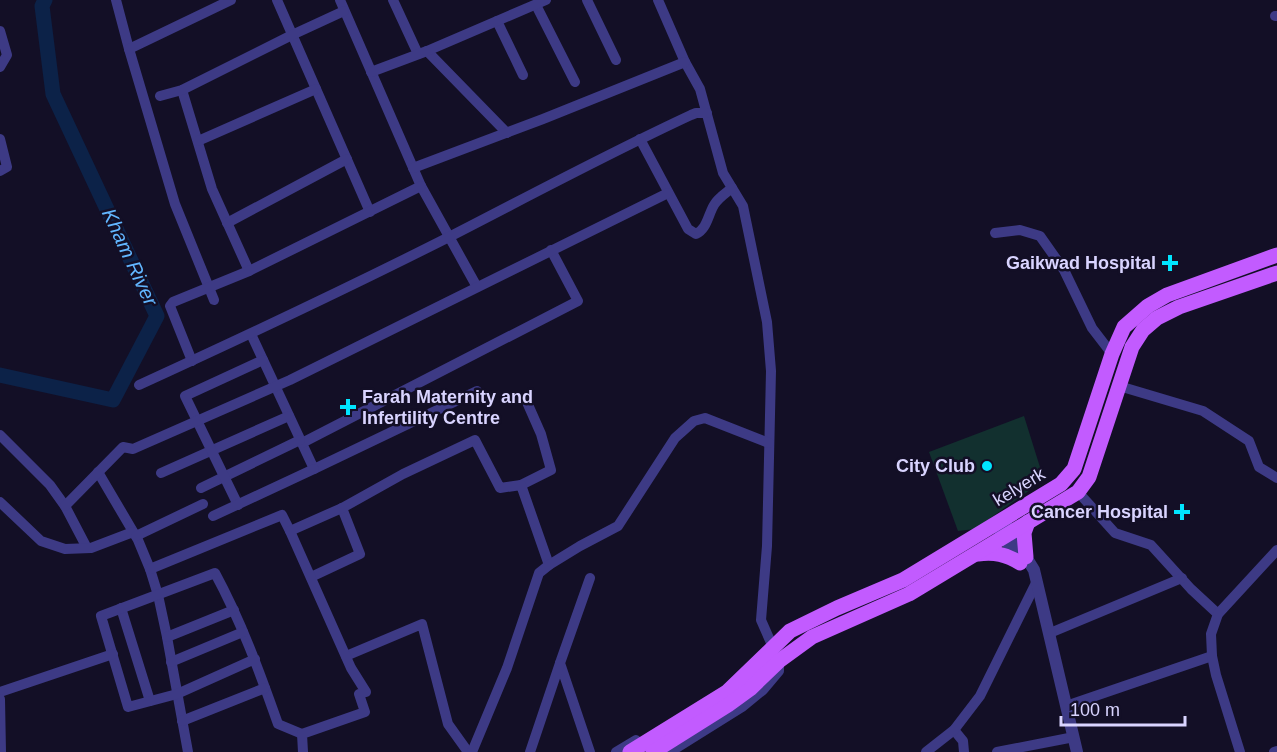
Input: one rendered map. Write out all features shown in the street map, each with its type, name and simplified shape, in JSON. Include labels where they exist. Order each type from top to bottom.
[{"type":"main road","name":"kelyerk","points":[[630,752],[727,692],[738,681],[776,655],[790,631],[837,608],[892,593],[903,580],[1003,528],[1061,484],[1074,469],[1112,354],[1124,327],[1148,306],[1167,295],[1277,255]]},
{"type":"main road","points":[[892,593],[909,594],[975,554],[1003,528],[1029,522],[1078,492],[1089,477],[1132,347],[1143,330],[1157,318],[1179,307],[1277,273]]},
{"type":"main road","points":[[975,554],[999,553],[1023,560],[1024,533],[1029,522]]},
{"type":"main road","points":[[653,752],[750,689],[763,677],[776,655]]},
{"type":"street","points":[[116,0],[175,204],[214,300]]},
{"type":"street","points":[[129,49],[231,0]]},
{"type":"street","points":[[277,0],[370,212]]},
{"type":"street","points":[[340,0],[421,186],[477,287]]},
{"type":"street","points":[[393,0],[422,52],[507,133]]},
{"type":"street","points":[[587,0],[616,60]]},
{"type":"street","points":[[658,0],[685,62],[700,89],[723,173],[743,206],[767,322],[771,371],[766,546],[761,620],[776,655],[778,671],[763,690],[742,707],[670,752]]},
{"type":"street","points":[[371,72],[541,3],[575,82]]},
{"type":"street","points":[[160,96],[182,90],[344,11]]},
{"type":"street","points":[[497,21],[523,75]]},
{"type":"street","points":[[0,31],[7,55],[0,67]]},
{"type":"street","points":[[413,168],[685,62]]},
{"type":"street","points":[[198,141],[316,88]]},
{"type":"street","points":[[182,90],[212,189],[249,272]]},
{"type":"street","points":[[139,385],[251,334],[640,139],[696,113],[707,113]]},
{"type":"street","points":[[0,139],[7,167],[0,171]]},
{"type":"street","points":[[640,139],[688,229],[696,234],[706,224],[714,204],[732,188]]},
{"type":"street","points":[[227,223],[347,159]]},
{"type":"street","points":[[192,361],[170,306],[173,302],[249,272],[421,186]]},
{"type":"street","points":[[65,506],[123,447],[133,449],[275,386],[668,193]]},
{"type":"street","points":[[995,233],[1020,230],[1040,236],[1064,270],[1092,328],[1112,354]]},
{"type":"street","points":[[201,488],[301,442],[578,301],[551,250]]},
{"type":"street","points":[[251,334],[314,469]]},
{"type":"street","points":[[238,505],[185,398],[186,394],[263,360]]},
{"type":"street","points":[[1119,386],[1203,411],[1249,441],[1259,467],[1277,478]]},
{"type":"street","points":[[213,516],[477,391]]},
{"type":"street","points":[[290,531],[342,508],[403,474],[475,440],[500,488],[521,485],[551,470],[541,434],[526,400]]},
{"type":"street","points":[[162,473],[289,416]]},
{"type":"street","points":[[472,752],[507,668],[539,573],[580,546],[618,526],[675,438],[694,421],[705,418],[769,443]]},
{"type":"street","points":[[0,435],[50,485],[65,506],[87,548]]},
{"type":"street","points":[[98,472],[134,534],[150,569],[167,638],[188,752]]},
{"type":"street","points":[[521,485],[549,565]]},
{"type":"street","points":[[1078,492],[1115,533],[1151,545],[1218,614]]},
{"type":"street","points":[[0,502],[41,541],[65,549],[91,548],[134,534],[203,504]]},
{"type":"street","points":[[311,578],[360,554],[342,508]]},
{"type":"street","points":[[150,569],[282,515],[351,668],[366,692],[359,694],[364,712],[302,734],[278,724],[255,659],[215,573],[101,616],[128,707],[177,694],[255,659]]},
{"type":"street","points":[[1003,528],[1023,560],[1034,570],[1077,752]]},
{"type":"street","points":[[1240,752],[1216,675],[1211,634],[1218,614],[1277,550]]},
{"type":"street","points":[[530,752],[590,578]]},
{"type":"street","points":[[1050,633],[1182,578]]},
{"type":"street","points":[[926,752],[954,730],[980,696],[1037,581]]},
{"type":"street","points":[[121,608],[150,701]]},
{"type":"street","points":[[167,638],[234,610]]},
{"type":"street","points":[[346,656],[422,624],[447,724],[468,752]]},
{"type":"street","points":[[171,662],[243,632]]},
{"type":"street","points":[[0,692],[113,654]]},
{"type":"street","points":[[1066,706],[1212,656]]},
{"type":"street","points":[[560,663],[590,752]]},
{"type":"street","points":[[616,752],[708,695],[738,681]]},
{"type":"street","points":[[182,721],[265,688]]},
{"type":"street","points":[[0,699],[1,752]]},
{"type":"street","points":[[954,730],[963,741],[964,752]]},
{"type":"street","points":[[302,734],[303,752]]},
{"type":"street","points":[[997,752],[1074,737]]},
{"type":"green space","name":"City Club","points":[[1024,416],[1044,480],[975,529],[958,531],[929,452]]},
{"type":"waterway","name":"Kham River","points":[[0,375],[113,400],[157,316],[53,94],[42,6],[45,0]]},
{"type":"place","name":"Gaikwad Hospital","points":[[1170,263]]},
{"type":"place","name":"Farah Maternity and Infertility Centre","points":[[348,407]]},
{"type":"place","name":"City Club","points":[[987,466]]},
{"type":"place","name":"Cancer Hospital","points":[[1182,512]]}]
